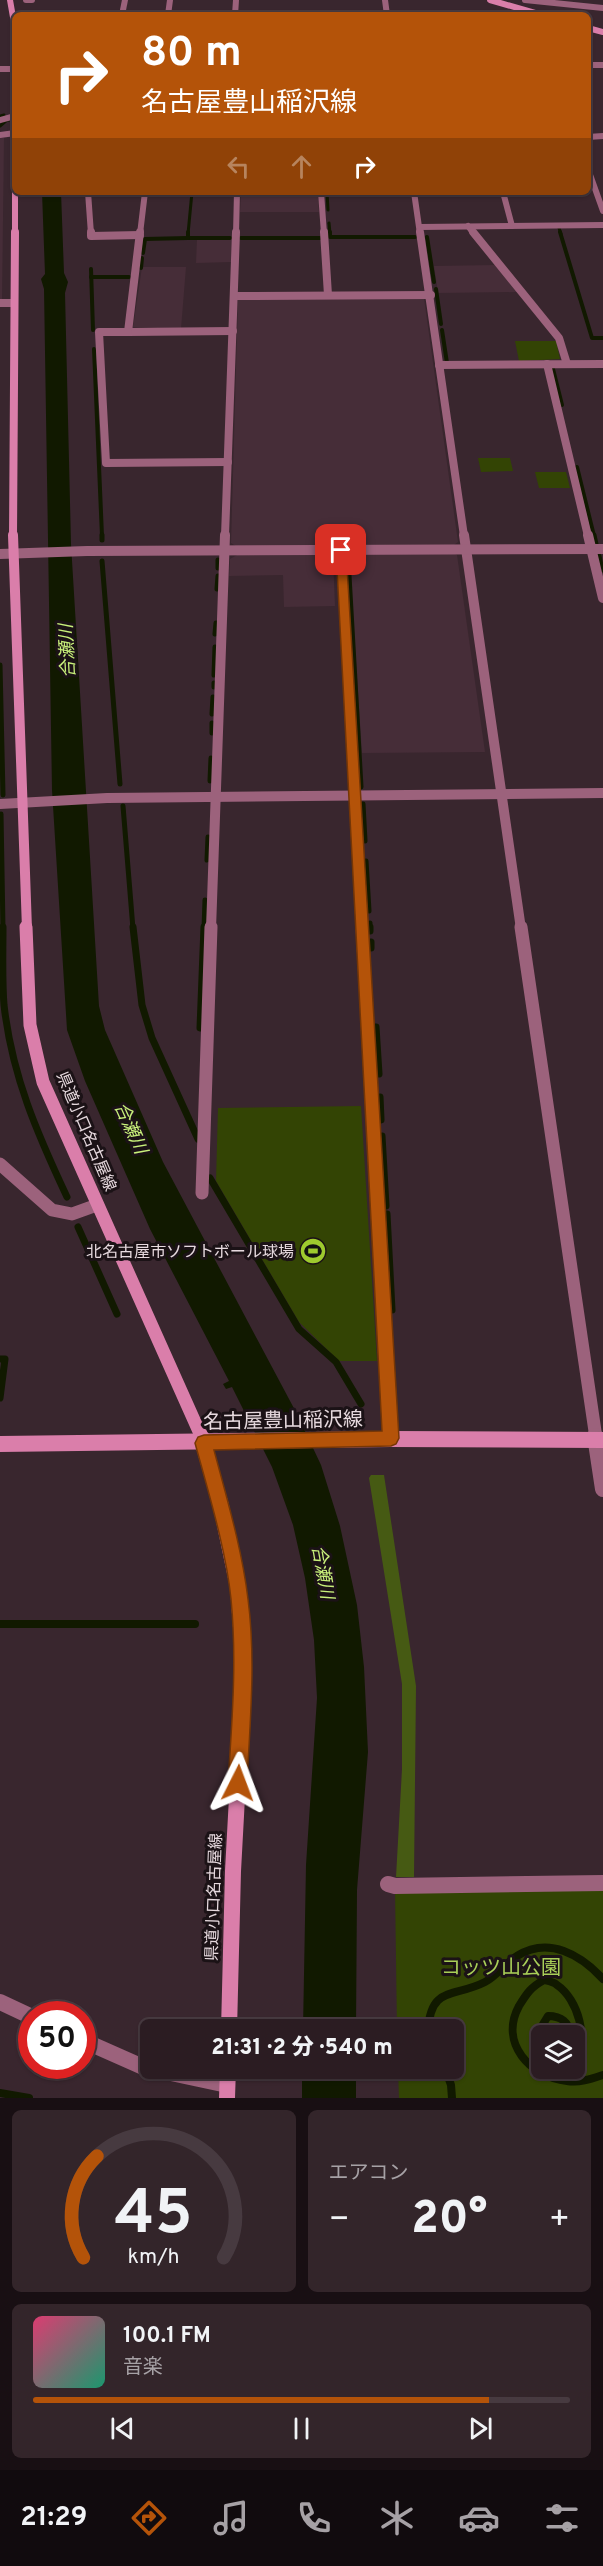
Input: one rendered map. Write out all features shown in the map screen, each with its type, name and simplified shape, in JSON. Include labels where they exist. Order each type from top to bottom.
[{"type":"main road","points":[[490,0],[529,12]]},
{"type":"main road","name":"県道小口名古屋線","points":[[15,195],[6,554],[22,805],[30,1025],[43,1082],[204,1443],[238,1587],[244,1668],[233,1860],[229,2019]]},
{"type":"main road","name":"名古屋豊山稲沢線","points":[[0,1444],[204,1443],[391,1438],[599,1440]]},
{"type":"street","points":[[516,8],[524,0],[603,8]]},
{"type":"street","points":[[591,177],[603,211]]},
{"type":"street","points":[[88,195],[91,236],[140,236]]},
{"type":"street","points":[[128,332],[145,195]]},
{"type":"street","points":[[202,1193],[237,195]]},
{"type":"street","points":[[321,195],[328,295]]},
{"type":"street","points":[[415,195],[431,295],[465,550],[599,1440],[603,1489]]},
{"type":"street","points":[[504,195],[512,226]]},
{"type":"street","points":[[420,227],[603,225]]},
{"type":"street","points":[[468,226],[559,338],[567,364]]},
{"type":"street","points":[[234,296],[431,295]]},
{"type":"street","points":[[0,303],[14,303]]},
{"type":"street","points":[[228,462],[105,463],[99,332],[233,331]]},
{"type":"street","points":[[547,364],[603,598]]},
{"type":"street","points":[[440,365],[603,364]]},
{"type":"street","points":[[6,554],[83,551],[603,549]]},
{"type":"street","points":[[341,550],[391,1438]]},
{"type":"street","points":[[0,804],[22,805],[99,799],[603,793]]},
{"type":"street","points":[[0,1164],[52,1210],[72,1214],[97,1205]]},
{"type":"street","points":[[388,1884],[395,1886],[603,1883]]},
{"type":"street","points":[[0,2002],[18,2010]]},
{"type":"street","points":[[96,2046],[143,2067],[227,2084]]},
{"type":"shaded area","points":[[0,137],[4,138],[2,301],[0,301]]},
{"type":"shaded area","points":[[241,195],[318,195],[319,212],[240,212]]},
{"type":"shaded area","points":[[197,239],[232,239],[231,262],[196,263]]},
{"type":"shaded area","points":[[496,265],[518,292],[438,293],[434,266]]},
{"type":"shaded area","points":[[142,267],[186,267],[181,329],[133,327]]},
{"type":"shaded area","points":[[424,298],[458,542],[454,545],[237,547],[231,543],[238,299]]},
{"type":"shaded area","points":[[453,553],[457,555],[485,752],[362,753],[349,557],[354,554]]},
{"type":"shaded area","points":[[327,554],[333,557],[335,606],[284,607],[283,575],[229,576],[230,559],[237,555]]},
{"type":"green space","points":[[515,341],[556,341],[560,359],[519,361]]},
{"type":"green space","points":[[478,458],[510,458],[513,471],[481,472]]},
{"type":"green space","points":[[535,472],[566,472],[570,488],[539,488]]},
{"type":"green space","name":"北名古屋市ソフトボール球場","points":[[361,1106],[377,1361],[339,1361],[299,1322],[216,1181],[218,1108]]},
{"type":"green space","points":[[371,1475],[384,1475],[416,1686],[414,1877],[396,1877],[402,1769],[402,1684],[369,1478]]},
{"type":"green space","name":"コッツ山公園","points":[[603,1886],[603,2098],[399,2098],[398,2079],[464,2079],[464,2019],[397,2019],[395,1888]]},
{"type":"water","name":"合瀬川","points":[[42,195],[61,195],[64,273],[68,282],[65,293],[71,544],[99,1006],[105,1030],[163,1162],[297,1414],[321,1465],[340,1526],[357,1605],[364,1667],[368,1752],[357,1890],[356,2019],[303,2019],[306,1865],[317,1698],[314,1640],[305,1578],[293,1525],[272,1467],[232,1387],[226,1389],[223,1384],[229,1381],[150,1229],[85,1081],[67,1030],[52,790],[44,289],[41,279],[45,274]]},
{"type":"water","points":[[302,2079],[356,2079],[356,2098],[302,2098]]},
{"type":"waterway","points":[[0,116],[4,115]]},
{"type":"waterway","points":[[0,126],[7,120],[12,120]]},
{"type":"waterway","points":[[188,234],[192,195]]},
{"type":"waterway","points":[[327,195],[328,210]]},
{"type":"waterway","points":[[329,223],[330,234]]},
{"type":"waterway","points":[[559,228],[561,234]]},
{"type":"waterway","points":[[560,232],[592,338],[603,338]]},
{"type":"waterway","points":[[330,234],[330,237],[415,237]]},
{"type":"waterway","points":[[427,237],[434,282]]},
{"type":"waterway","points":[[143,253],[145,239],[188,238]]},
{"type":"waterway","points":[[188,238],[230,238]]},
{"type":"waterway","points":[[241,238],[320,238]]},
{"type":"waterway","points":[[141,268],[142,258]]},
{"type":"waterway","points":[[91,269],[91,277]]},
{"type":"waterway","points":[[91,277],[129,277]]},
{"type":"waterway","points":[[91,277],[93,330]]},
{"type":"waterway","points":[[436,289],[441,324]]},
{"type":"waterway","points":[[442,330],[447,363],[453,363]]},
{"type":"waterway","points":[[94,349],[102,536]]},
{"type":"waterway","points":[[553,369],[562,405]]},
{"type":"waterway","points":[[577,467],[594,536]]},
{"type":"waterway","points":[[594,535],[596,544]]},
{"type":"waterway","points":[[599,556],[602,570]]},
{"type":"waterway","points":[[348,558],[361,787]]},
{"type":"waterway","points":[[218,560],[218,568]]},
{"type":"waterway","points":[[102,561],[120,784]]},
{"type":"waterway","points":[[217,589],[218,576]]},
{"type":"waterway","points":[[215,634],[216,623]]},
{"type":"waterway","points":[[214,675],[215,647]]},
{"type":"waterway","points":[[0,665],[3,795]]},
{"type":"waterway","points":[[212,714],[213,697]]},
{"type":"waterway","points":[[212,723],[212,733]]},
{"type":"waterway","points":[[210,781],[211,758]]},
{"type":"waterway","points":[[363,804],[365,841]]},
{"type":"waterway","points":[[123,806],[133,929]]},
{"type":"waterway","points":[[1,814],[3,929]]},
{"type":"waterway","points":[[207,860],[208,837]]},
{"type":"waterway","points":[[366,861],[369,911]]},
{"type":"waterway","points":[[204,929],[205,900]]},
{"type":"waterway","points":[[370,923],[370,931]]},
{"type":"waterway","points":[[133,927],[142,1005],[152,1038],[198,1139]]},
{"type":"waterway","points":[[200,1028],[204,927]]},
{"type":"waterway","points":[[3,929],[4,1005],[13,1056],[27,1104],[67,1197]]},
{"type":"waterway","points":[[371,942],[371,948]]},
{"type":"waterway","points":[[376,1027],[379,1074]]},
{"type":"waterway","points":[[380,1097],[381,1120]]},
{"type":"waterway","points":[[382,1136],[386,1206]]},
{"type":"waterway","points":[[210,1178],[299,1329],[336,1362],[361,1404]]},
{"type":"waterway","points":[[387,1214],[392,1310]]},
{"type":"waterway","points":[[78,1227],[117,1314]]},
{"type":"waterway","points":[[0,1359],[5,1359],[0,1398]]},
{"type":"waterway","points":[[0,1624],[195,1624]]},
{"type":"waterway","points":[[430,2019],[439,1999],[485,1982],[517,1956],[529,1950],[552,1948],[564,1951],[585,1962],[603,1979]]},
{"type":"waterway","points":[[531,2066],[522,2056],[513,2033],[514,2020],[519,2006],[536,1985],[544,1980],[554,1983],[564,1991],[576,2010],[580,2025]]},
{"type":"waterway","points":[[542,2025],[548,2016],[557,2017],[567,2025]]},
{"type":"waterway","points":[[558,2079],[576,2081],[603,2075]]},
{"type":"waterway","points":[[449,2079],[452,2098]]},
{"type":"waterway","points":[[0,2093],[29,2098]]},
{"type":"place","name":"北名古屋市ソフトボール球場","points":[[313,1251]]},
{"type":"route","points":[[238,1783],[244,1668],[239,1598],[204,1443],[391,1438],[341,550]]}]
